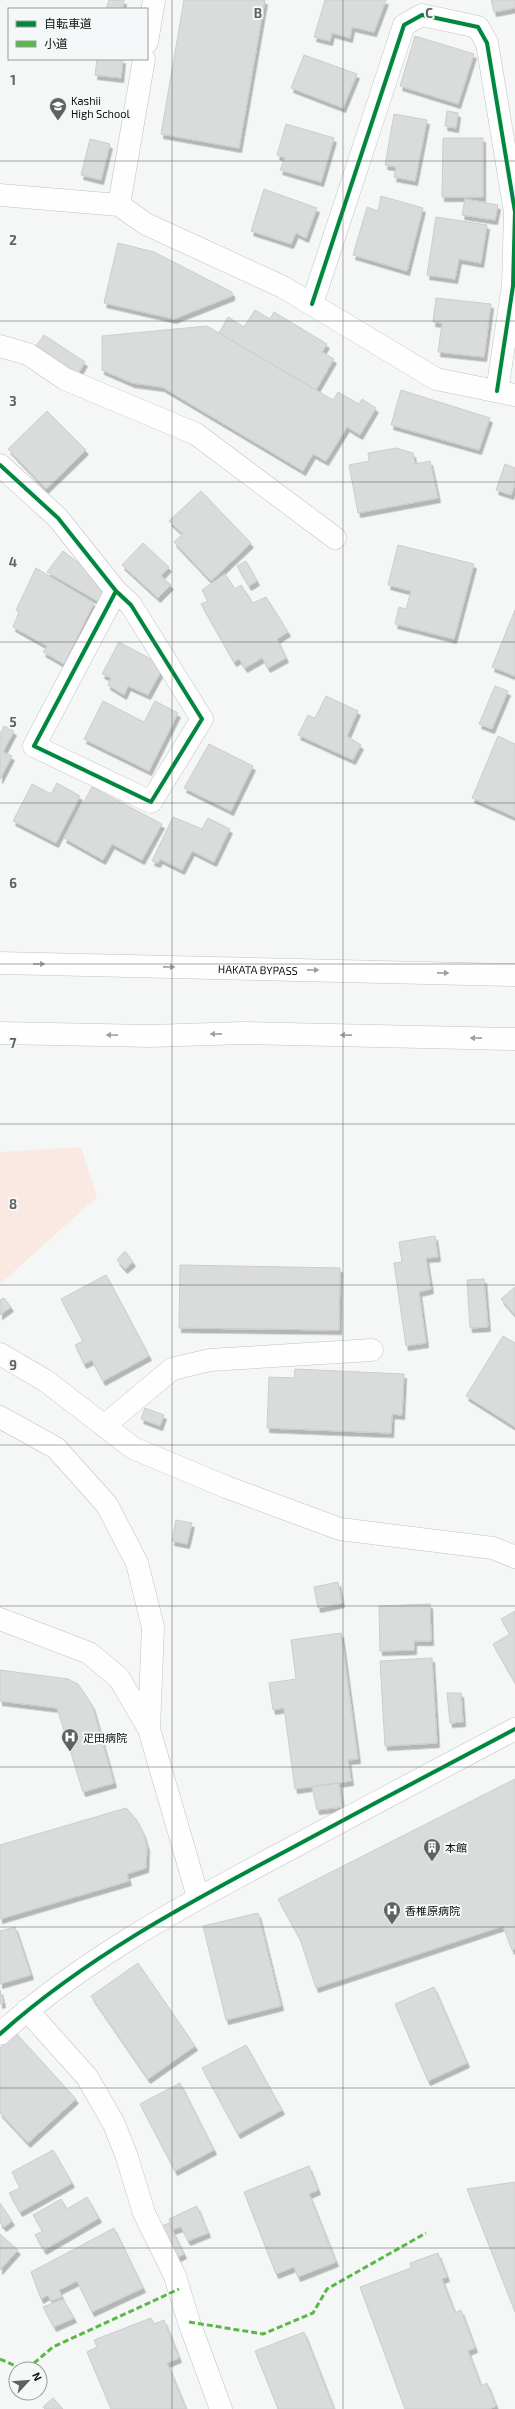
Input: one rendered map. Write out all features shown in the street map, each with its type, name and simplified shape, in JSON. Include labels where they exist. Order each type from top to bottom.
[{"type":"main road","points":[[148,36],[154,0]]},
{"type":"main road","points":[[0,195],[119,205],[146,224],[282,287],[436,379],[506,393],[513,286],[514,212],[487,43],[478,27],[422,15],[404,25],[312,304]]},
{"type":"main road","points":[[119,205],[144,60]]},
{"type":"main road","points":[[0,346],[28,354],[64,379],[196,434],[335,538]]},
{"type":"main road","points":[[0,466],[58,518],[116,591],[131,605],[202,719],[151,802],[34,746],[116,591]]},
{"type":"main road","name":"HAKATA BYPASS","points":[[0,963],[515,975]]},
{"type":"main road","points":[[0,1033],[151,1036],[242,1033],[515,1039]]},
{"type":"main road","points":[[104,1426],[172,1369],[210,1360],[372,1350]]},
{"type":"main road","points":[[0,1354],[46,1381],[133,1448],[226,1487],[340,1529],[493,1548],[515,1557]]},
{"type":"main road","points":[[0,1417],[56,1448],[107,1505],[137,1563],[152,1627],[149,1729]]},
{"type":"main road","points":[[0,1619],[90,1653],[119,1678],[149,1729],[198,1897]]},
{"type":"main road","points":[[0,2034],[27,2010],[86,1966],[198,1897],[515,1729]]},
{"type":"main road","points":[[27,2010],[87,2077],[114,2124],[127,2157],[144,2213],[175,2276],[188,2322],[221,2409]]},
{"type":"shaded area","points":[[81,1147],[97,1197],[0,1284],[0,1152]]},
{"type":"building","points":[[109,0],[124,0],[123,8],[106,8]]},
{"type":"building","points":[[184,0],[265,0],[239,148],[161,134]]},
{"type":"building","points":[[325,0],[386,0],[374,32],[352,27],[350,38],[332,33],[330,41],[314,37]]},
{"type":"building","points":[[491,0],[515,0],[515,8],[494,12]]},
{"type":"building","points":[[415,36],[474,54],[458,104],[400,86]]},
{"type":"building","points":[[304,55],[357,74],[343,108],[291,88]]},
{"type":"building","points":[[97,60],[123,60],[121,78],[95,75]]},
{"type":"building","points":[[447,111],[458,113],[456,128],[445,126]]},
{"type":"building","points":[[394,114],[427,120],[415,181],[394,177],[396,167],[385,165]]},
{"type":"building","points":[[286,124],[334,138],[321,182],[280,170],[285,158],[277,155]]},
{"type":"building","points":[[443,138],[483,138],[483,197],[442,197]]},
{"type":"building","points":[[90,139],[110,144],[101,180],[81,175]]},
{"type":"building","points":[[264,189],[317,208],[306,238],[296,233],[291,244],[251,231]]},
{"type":"building","points":[[381,196],[423,208],[407,271],[353,255],[367,207],[378,211]]},
{"type":"building","points":[[465,199],[498,205],[495,220],[462,215]]},
{"type":"building","points":[[436,217],[487,225],[481,263],[459,259],[455,279],[427,275]]},
{"type":"building","points":[[118,243],[154,252],[232,292],[232,296],[174,319],[104,303]]},
{"type":"building","points":[[436,298],[491,304],[484,357],[438,352],[442,323],[433,322]]},
{"type":"building","points":[[255,310],[270,319],[274,312],[327,344],[322,352],[334,359],[316,390],[219,333],[228,317],[244,327]]},
{"type":"building","points":[[207,326],[333,400],[338,392],[359,404],[362,399],[376,408],[360,435],[347,427],[326,461],[313,454],[303,471],[162,387],[132,383],[102,370],[102,336]]},
{"type":"building","points":[[44,335],[85,362],[78,374],[36,346]]},
{"type":"building","points":[[401,390],[490,418],[479,450],[391,425]]},
{"type":"building","points":[[47,411],[86,450],[46,489],[8,449]]},
{"type":"building","points":[[396,448],[413,453],[415,464],[430,461],[438,498],[358,513],[349,465],[369,461],[368,453]]},
{"type":"building","points":[[505,464],[515,468],[515,484],[511,495],[496,490]]},
{"type":"building","points":[[201,491],[251,543],[211,581],[174,542],[183,534],[169,521]]},
{"type":"building","points":[[143,543],[169,567],[161,576],[171,585],[158,598],[122,565]]},
{"type":"building","points":[[398,545],[474,564],[454,639],[395,624],[399,607],[406,609],[411,591],[388,585]]},
{"type":"building","points":[[63,551],[106,584],[101,591],[104,594],[99,602],[47,572]]},
{"type":"building","points":[[246,561],[257,581],[249,586],[237,566]]},
{"type":"building","points":[[36,568],[94,603],[64,664],[43,652],[47,646],[13,627],[19,612],[16,610]]},
{"type":"building","points":[[225,574],[235,589],[241,585],[253,603],[266,597],[288,632],[277,639],[286,658],[268,668],[262,658],[245,668],[239,659],[234,662],[201,604],[208,601],[202,590]]},
{"type":"building","points":[[515,610],[515,676],[492,667]]},
{"type":"building","points":[[119,642],[164,666],[148,695],[128,686],[124,695],[108,685],[111,678],[102,674]]},
{"type":"building","points":[[495,686],[508,691],[492,729],[479,724]]},
{"type":"building","points":[[326,696],[358,711],[347,736],[361,745],[353,760],[298,735],[308,715],[315,718]]},
{"type":"building","points":[[103,701],[144,722],[155,701],[178,713],[149,771],[84,739]]},
{"type":"building","points":[[4,726],[14,731],[3,752],[12,756],[0,779],[0,734]]},
{"type":"building","points":[[498,736],[515,744],[515,817],[472,798]]},
{"type":"building","points":[[209,744],[253,766],[231,811],[184,788]]},
{"type":"building","points":[[57,783],[80,796],[56,843],[13,821],[32,784],[51,794]]},
{"type":"building","points":[[92,787],[162,824],[142,860],[112,844],[103,860],[64,838]]},
{"type":"building","points":[[173,817],[202,829],[208,818],[230,829],[214,862],[192,851],[182,870],[160,859],[158,863],[152,861]]},
{"type":"building","points":[[435,1236],[438,1257],[426,1258],[431,1289],[419,1292],[426,1343],[406,1346],[394,1263],[402,1262],[399,1242]]},
{"type":"building","points":[[125,1251],[133,1262],[125,1269],[117,1260]]},
{"type":"building","points":[[180,1265],[340,1268],[339,1330],[179,1328]]},
{"type":"building","points":[[106,1275],[149,1356],[103,1381],[92,1360],[84,1364],[75,1345],[83,1341],[61,1299]]},
{"type":"building","points":[[484,1279],[488,1327],[470,1328],[467,1280]]},
{"type":"building","points":[[515,1287],[515,1315],[501,1299]]},
{"type":"building","points":[[4,1298],[11,1307],[0,1315],[0,1300]]},
{"type":"building","points":[[503,1336],[515,1343],[515,1427],[466,1396]]},
{"type":"building","points":[[295,1369],[404,1374],[402,1415],[392,1414],[391,1433],[267,1428],[269,1377],[294,1378]]},
{"type":"building","points":[[145,1408],[164,1415],[160,1426],[141,1419]]},
{"type":"building","points":[[176,1520],[192,1523],[187,1544],[172,1541]]},
{"type":"building","points":[[338,1582],[342,1603],[318,1608],[314,1587]]},
{"type":"building","points":[[430,1604],[431,1641],[414,1641],[414,1650],[380,1651],[379,1606]]},
{"type":"building","points":[[515,1611],[515,1683],[493,1644],[510,1634],[501,1619]]},
{"type":"building","points":[[341,1633],[358,1759],[348,1760],[351,1781],[295,1789],[284,1708],[273,1710],[269,1683],[296,1679],[291,1640]]},
{"type":"building","points":[[432,1658],[437,1743],[385,1746],[380,1661]]},
{"type":"building","points":[[0,1670],[68,1679],[78,1684],[92,1705],[114,1783],[83,1792],[57,1708],[0,1701]]},
{"type":"building","points":[[447,1693],[461,1693],[463,1722],[450,1723]]},
{"type":"building","name":"香椎原病院","points":[[515,1779],[515,1949],[512,1950],[503,1926],[316,1988],[300,1939],[278,1899]]},
{"type":"building","points":[[339,1783],[342,1807],[317,1810],[312,1787]]},
{"type":"building","points":[[126,1808],[136,1819],[143,1833],[147,1847],[146,1868],[127,1874],[129,1881],[0,1919],[0,1845]]},
{"type":"building","points":[[258,1913],[281,2006],[226,2020],[203,1926]]},
{"type":"building","points":[[15,1927],[31,1975],[0,1984],[0,1931]]},
{"type":"building","points":[[138,1963],[195,2046],[148,2079],[91,1996]]},
{"type":"building","points":[[434,1987],[467,2063],[428,2081],[395,2004]]},
{"type":"building","points":[[0,1990],[3,2003],[0,2004]]},
{"type":"building","points":[[16,2033],[76,2099],[28,2143],[0,2113],[0,2048]]},
{"type":"building","points":[[246,2045],[282,2110],[238,2134],[202,2068]]},
{"type":"building","points":[[180,2083],[214,2150],[175,2171],[140,2104]]},
{"type":"building","points":[[53,2150],[72,2183],[20,2212],[9,2193],[20,2188],[12,2172]]},
{"type":"building","points":[[309,2166],[318,2190],[309,2194],[336,2262],[298,2277],[294,2267],[276,2274],[244,2192]]},
{"type":"building","points":[[515,2182],[515,2312],[467,2189]]},
{"type":"building","points":[[87,2197],[99,2218],[44,2250],[35,2235],[43,2231],[33,2215],[61,2199],[67,2209]]},
{"type":"building","points":[[0,2203],[12,2221],[4,2227],[0,2223]]},
{"type":"building","points":[[197,2206],[208,2233],[188,2241],[181,2227],[172,2230],[169,2219]]},
{"type":"building","points":[[169,2223],[184,2254],[171,2261],[155,2229]]},
{"type":"building","points":[[114,2228],[143,2288],[92,2312],[77,2281],[59,2290],[62,2297],[51,2301],[48,2295],[41,2299],[31,2272]]},
{"type":"building","points":[[0,2234],[18,2250],[0,2270]]},
{"type":"building","points":[[438,2253],[447,2277],[442,2279],[455,2313],[461,2310],[475,2348],[468,2351],[481,2386],[487,2383],[496,2406],[489,2409],[405,2409],[360,2287],[411,2268],[410,2263]]},
{"type":"building","points":[[63,2299],[74,2318],[54,2327],[43,2307]]},
{"type":"building","points":[[151,2318],[154,2324],[164,2320],[179,2358],[167,2363],[186,2409],[111,2409],[87,2352],[97,2347],[94,2340]]},
{"type":"building","points":[[304,2332],[334,2409],[278,2409],[255,2351]]},
{"type":"building","points":[[53,2398],[63,2409],[45,2409],[43,2407]]},
{"type":"marked path","points":[[189,2322],[263,2334],[313,2313],[327,2289],[426,2233]]},
{"type":"marked path","points":[[36,2361],[53,2347],[179,2289]]},
{"type":"marked path","points":[[0,2359],[8,2363]]},
{"type":"cycle path","points":[[312,304],[404,25],[422,15],[478,27],[487,43],[515,212],[513,286],[497,391]]},
{"type":"cycle path","points":[[0,465],[58,518],[116,591],[131,605],[202,719],[151,802],[34,746],[116,591]]},
{"type":"cycle path","points":[[0,2034],[66,1981],[101,1957],[174,1912],[515,1729]]},
{"type":"place","name":"Kashii High School","points":[[58,121]]},
{"type":"place","name":"疋田病院","points":[[70,1752]]},
{"type":"place","name":"本館","points":[[432,1862]]},
{"type":"place","name":"香椎原病院","points":[[392,1925]]}]
